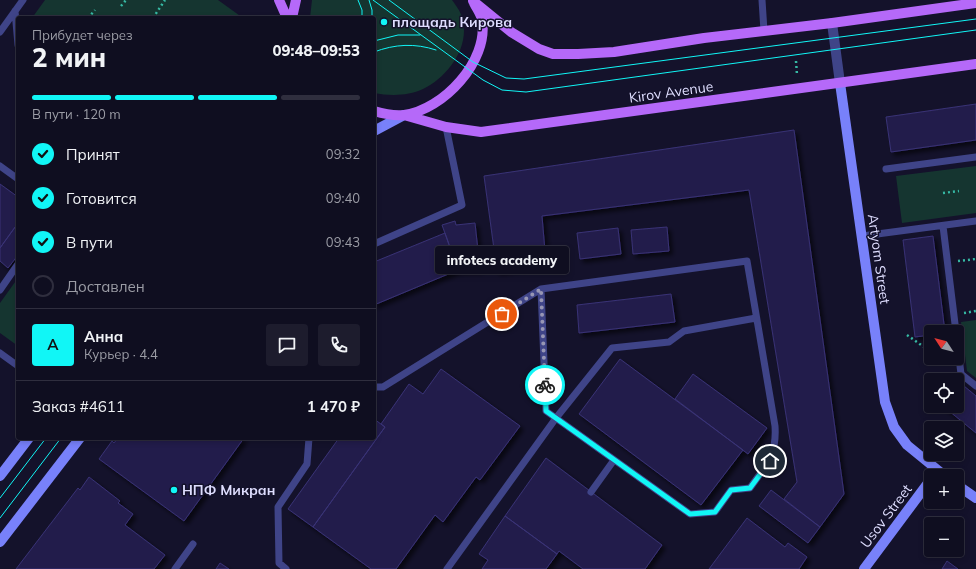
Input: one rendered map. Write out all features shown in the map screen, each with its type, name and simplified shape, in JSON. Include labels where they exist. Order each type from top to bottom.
[{"type":"main road","points":[[279,0],[287,16]]},
{"type":"main road","points":[[292,16],[296,0]]},
{"type":"main road","points":[[473,0],[511,32],[539,49],[553,54],[614,52],[976,3]]},
{"type":"main road","points":[[376,111],[393,115],[404,115],[418,112],[441,100],[460,81],[479,50],[482,20],[473,0]]},
{"type":"main road","name":"Kirov Avenue","points":[[404,115],[446,128],[481,132],[976,64]]},
{"type":"main road","name":"Artyom Street","points":[[840,83],[885,402],[894,427],[907,445],[933,469]]},
{"type":"main road","points":[[376,130],[404,115]]},
{"type":"main road","points":[[0,476],[27,440]]},
{"type":"main road","points":[[0,542],[78,440]]},
{"type":"main road","name":"Usov Street","points":[[864,569],[924,488]]},
{"type":"main road","points":[[964,490],[976,498]]},
{"type":"street","name":"Artyom Street","points":[[832,23],[840,83]]},
{"type":"lane","points":[[0,32],[23,0]]},
{"type":"lane","points":[[762,0],[764,31]]},
{"type":"lane","points":[[15,11],[16,22]]},
{"type":"lane","points":[[376,243],[462,205],[446,128]]},
{"type":"lane","points":[[886,169],[976,157]]},
{"type":"lane","points":[[0,166],[16,178]]},
{"type":"lane","points":[[862,236],[976,221]]},
{"type":"lane","points":[[943,226],[955,325]]},
{"type":"lane","points":[[376,387],[383,387],[541,289],[747,261],[775,426],[776,441],[770,461],[750,488],[731,490],[715,512],[690,514],[546,411],[541,289]]},
{"type":"lane","points":[[0,290],[16,267]]},
{"type":"lane","points":[[447,569],[556,418],[612,348],[669,342],[684,331],[756,318]]},
{"type":"lane","points":[[0,353],[16,364]]},
{"type":"lane","points":[[960,365],[961,374],[976,386]]},
{"type":"lane","points":[[286,569],[279,563],[278,507],[307,464],[309,440]]},
{"type":"lane","points":[[591,492],[614,460]]},
{"type":"lane","points":[[175,569],[193,544]]},
{"type":"path","points":[[121,6],[126,0]]},
{"type":"path","points":[[154,16],[165,0]]},
{"type":"path","points":[[90,16],[95,10]]},
{"type":"path","points":[[796,61],[797,76]]},
{"type":"path","points":[[943,193],[959,191]]},
{"type":"path","points":[[948,262],[976,259]]},
{"type":"path","points":[[908,335],[924,347]]},
{"type":"green space","points":[[45,0],[218,0],[240,16],[33,16]]},
{"type":"green space","points":[[312,0],[452,0],[462,16],[464,32],[463,42],[454,62],[440,78],[432,84],[411,93],[399,95],[376,93],[376,16],[310,16]]},
{"type":"green space","points":[[976,166],[976,213],[902,223],[896,176]]},
{"type":"green space","points":[[16,281],[16,345],[0,333],[0,303]]},
{"type":"green space","points":[[976,320],[976,378],[967,371],[964,346],[964,325],[961,325],[961,322]]},
{"type":"building","points":[[976,104],[976,140],[891,152],[886,117]]},
{"type":"building","points":[[794,130],[844,494],[820,527],[784,499],[797,482],[749,190],[542,216],[546,263],[497,271],[484,176]]},
{"type":"building","points":[[0,184],[16,196],[16,226],[0,248]]},
{"type":"building","points":[[455,221],[456,225],[475,223],[480,269],[458,270],[442,225]]},
{"type":"building","points":[[16,226],[16,258],[8,268],[0,261],[0,248]]},
{"type":"building","points":[[667,227],[669,251],[633,254],[631,230]]},
{"type":"building","points":[[618,228],[621,254],[580,259],[577,233]]},
{"type":"building","points":[[445,233],[458,270],[376,304],[376,261]]},
{"type":"building","points":[[933,236],[944,325],[924,325],[924,336],[915,337],[903,240]]},
{"type":"building","points":[[671,294],[675,322],[579,333],[577,305]]},
{"type":"building","points":[[620,359],[743,450],[701,505],[579,414]]},
{"type":"building","points":[[441,369],[520,426],[480,480],[476,477],[443,522],[435,515],[396,569],[371,569],[313,527],[385,427],[381,424],[409,384],[423,394]]},
{"type":"building","points":[[693,374],[767,428],[748,454],[675,399]]},
{"type":"building","points":[[964,386],[976,396],[976,433],[964,423],[964,421],[961,421],[952,413],[964,413]]},
{"type":"building","points":[[376,420],[385,427],[376,440]]},
{"type":"building","name":"НПФ Микран","points":[[116,440],[243,440],[184,521],[99,459],[112,441],[114,443]]},
{"type":"building","points":[[338,440],[376,440],[313,527],[288,509]]},
{"type":"building","points":[[546,458],[662,545],[645,569],[583,569],[559,551],[557,554],[505,516]]},
{"type":"building","points":[[89,477],[120,501],[118,503],[133,514],[125,525],[165,555],[154,569],[16,569],[78,488],[80,490]]},
{"type":"building","points":[[771,490],[820,527],[808,543],[759,506]]},
{"type":"building","points":[[505,516],[557,554],[546,569],[482,569],[488,560],[479,554]]},
{"type":"building","points":[[747,518],[785,547],[788,543],[807,557],[799,569],[709,569]]},
{"type":"building","points":[[947,561],[958,569],[942,569]]},
{"type":"building","points":[[220,563],[229,569],[216,569]]},
{"type":"tram line","points":[[358,0],[362,10],[362,16]]},
{"type":"tram line","points":[[369,0],[372,16]]},
{"type":"tram line","points":[[373,0],[483,80],[502,90],[526,92],[976,30]]},
{"type":"tram line","points":[[389,0],[473,62],[506,78],[524,79],[976,19]]},
{"type":"tram line","points":[[376,40],[398,35],[420,35]]},
{"type":"tram line","points":[[376,51],[390,47],[405,45],[420,46],[436,50]]},
{"type":"tram line","points":[[0,498],[44,440]]},
{"type":"tram line","points":[[0,518],[59,440]]},
{"type":"way so far","points":[[502,314],[541,289],[545,385]]},
{"type":"place","name":"площадь Кирова","points":[[384,22]]},
{"type":"place","name":"infotecs academy","points":[[502,314]]},
{"type":"place","name":"НПФ Микран","points":[[174,490]]},
{"type":"route","points":[[545,385],[546,411],[690,514],[715,512],[731,490],[750,488],[770,461]]}]
